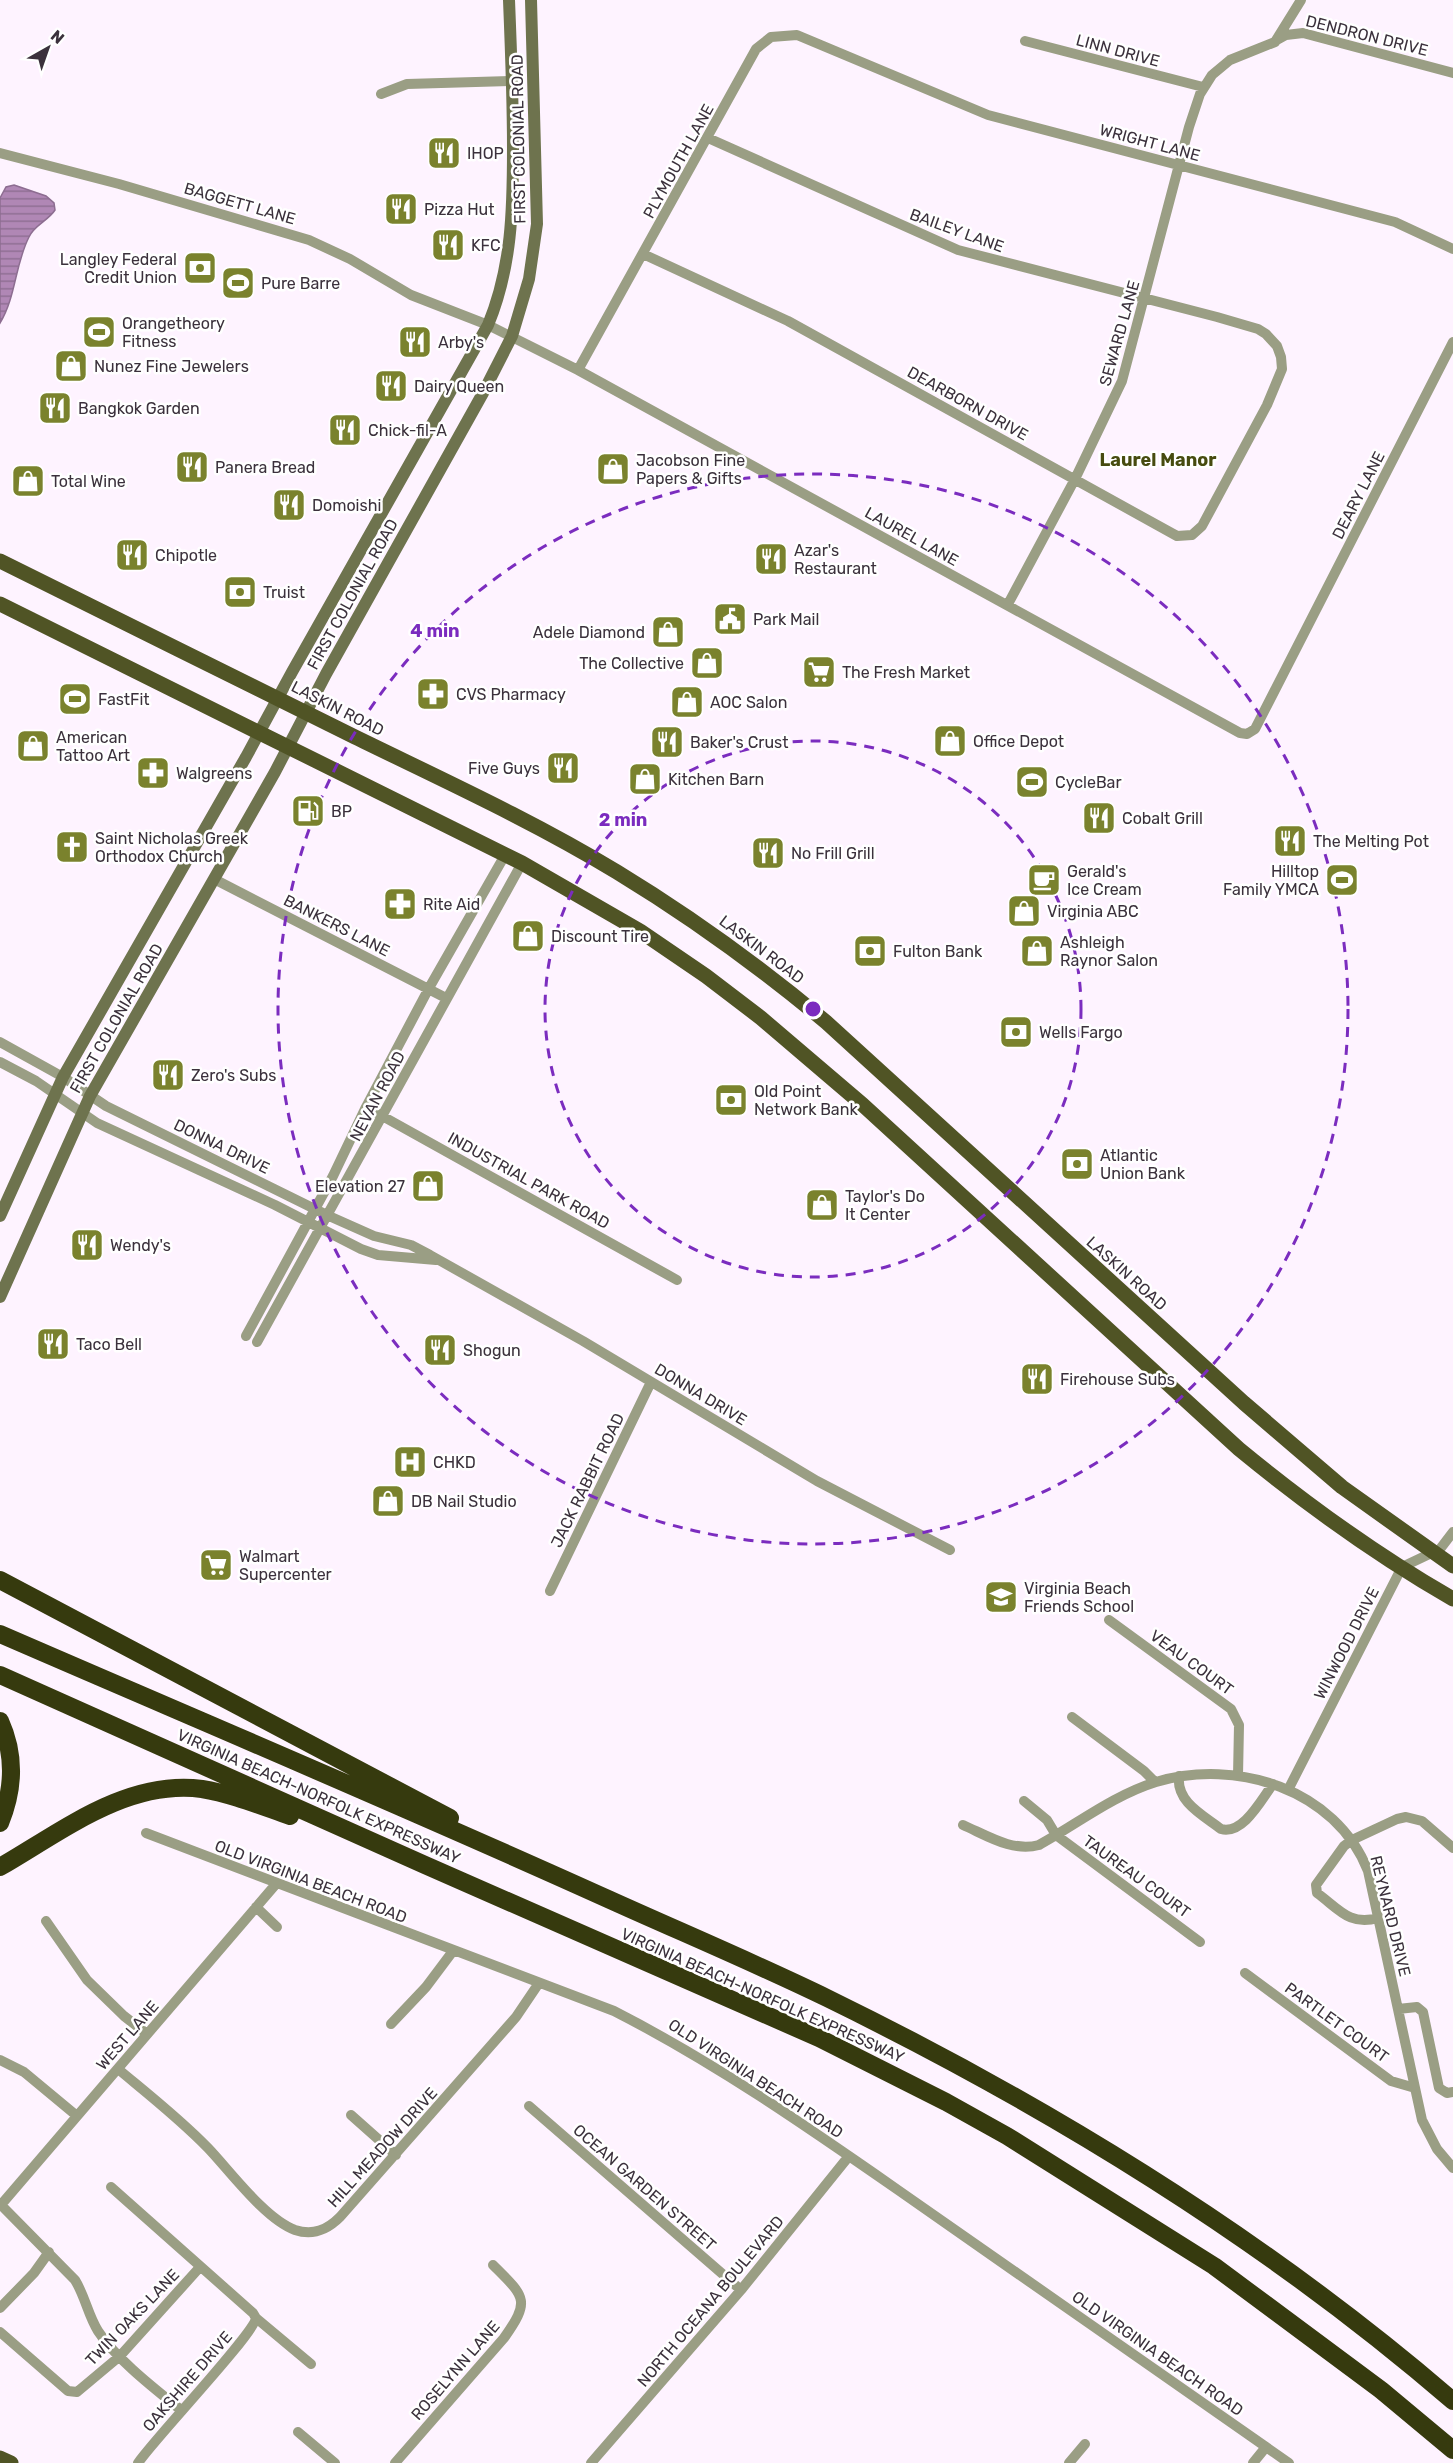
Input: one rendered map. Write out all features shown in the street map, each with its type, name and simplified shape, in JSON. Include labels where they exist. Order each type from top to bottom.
[{"type":"highway","points":[[0,1580],[415,1798],[533,1865]]},
{"type":"highway","name":"VIRGINIA BEACH-NORFOLK EXPRESSWAY","points":[[0,1634],[533,1865],[824,1997],[934,2052],[1065,2124],[1178,2195],[1289,2272],[1361,2326],[1453,2401]]},
{"type":"highway","name":"VIRGINIA BEACH-NORFOLK EXPRESSWAY","points":[[0,1675],[425,1866],[819,2038],[946,2102],[1008,2136],[1232,2279],[1381,2390],[1453,2450]]},
{"type":"highway","points":[[0,1721],[12,1764],[9,1796],[0,1823]]},
{"type":"highway","points":[[0,1867],[110,1804],[146,1792],[183,1788],[233,1796],[425,1866]]},
{"type":"main road","name":"FIRST COLONIAL ROAD","points":[[0,1216],[63,1077],[488,325],[504,273],[512,231],[513,81],[509,0]]},
{"type":"main road","name":"FIRST COLONIAL ROAD","points":[[1,1293],[90,1096],[288,747],[483,393],[512,336],[527,287],[537,224],[531,0]]},
{"type":"main road","name":"LASKIN ROAD","points":[[0,561],[278,697],[576,849],[654,895],[735,950],[826,1022],[1217,1379],[1302,1453],[1342,1487],[1453,1566]]},
{"type":"main road","points":[[0,604],[522,863],[648,936],[761,1017],[854,1097],[1239,1449],[1280,1482],[1402,1567],[1453,1599]]},
{"type":"main road","points":[[0,2458],[11,2463]]},
{"type":"street","points":[[1275,42],[1301,0]]},
{"type":"street","name":"DENDRON DRIVE","points":[[1203,87],[1220,67],[1286,35],[1303,33],[1453,73]]},
{"type":"street","name":"PLYMOUTH LANE","points":[[578,370],[756,49],[771,37],[797,35],[843,55]]},
{"type":"street","name":"LINN DRIVE","points":[[1025,41],[1203,87]]},
{"type":"street","name":"WRIGHT LANE","points":[[843,55],[988,115],[1395,222],[1453,249]]},
{"type":"street","points":[[381,94],[406,84],[513,81]]},
{"type":"street","name":"SEWARD LANE","points":[[1008,604],[1075,479],[1119,389],[1189,127],[1203,87]]},
{"type":"street","name":"BAILEY LANE","points":[[708,138],[958,250],[1258,329],[1277,345],[1282,369],[1267,405],[1240,455]]},
{"type":"street","name":"BAGGETT LANE","points":[[0,153],[287,232],[330,248],[411,295],[488,325]]},
{"type":"street","name":"DEARBORN DRIVE","points":[[643,254],[788,321],[1177,536],[1185,537],[1197,532],[1202,526],[1240,455]]},
{"type":"street","name":"LAUREL LANE","points":[[488,325],[578,370],[1240,733],[1247,734],[1255,729],[1289,663]]},
{"type":"street","name":"DEARY LANE","points":[[1289,663],[1453,342]]},
{"type":"street","name":"NEVAN ROAD","points":[[246,1336],[315,1209],[429,988],[506,855]]},
{"type":"street","name":"NEVAN ROAD","points":[[258,1342],[522,863]]},
{"type":"street","name":"BANKERS LANE","points":[[214,879],[446,998]]},
{"type":"street","name":"DONNA DRIVE","points":[[0,1042],[63,1077],[90,1096],[329,1216],[374,1236],[411,1245],[553,1323],[817,1481],[950,1550]]},
{"type":"street","name":"DONNA DRIVE","points":[[0,1062],[55,1094],[81,1114],[118,1133],[378,1256],[439,1260]]},
{"type":"street","name":"INDUSTRIAL PARK ROAD","points":[[366,1107],[677,1280]]},
{"type":"street","name":"JACK RABBIT ROAD","points":[[550,1591],[651,1382]]},
{"type":"street","points":[[1402,1567],[1440,1549],[1453,1532]]},
{"type":"street","name":"WINWOOD DRIVE","points":[[1288,1790],[1402,1567]]},
{"type":"street","name":"VEAU COURT","points":[[1109,1620],[1231,1709],[1239,1725],[1238,1776]]},
{"type":"street","points":[[1072,1717],[1144,1771],[1155,1782]]},
{"type":"street","name":"REYNARD DRIVE","points":[[963,1825],[1017,1848],[1039,1845],[1133,1791],[1179,1776],[1215,1774],[1238,1776],[1273,1784],[1312,1803],[1329,1815],[1352,1840],[1368,1871],[1426,2130],[1437,2149],[1453,2168]]},
{"type":"street","points":[[1179,1776],[1179,1792],[1185,1800],[1221,1829],[1228,1831],[1240,1826],[1273,1784]]},
{"type":"street","name":"TAUREAU COURT","points":[[1024,1801],[1047,1820],[1056,1835],[1200,1942]]},
{"type":"street","points":[[1378,1918],[1367,1921],[1353,1919],[1317,1893],[1315,1889],[1344,1846],[1352,1840],[1406,1817],[1422,1821],[1453,1848]]},
{"type":"street","name":"OLD VIRGINIA BEACH ROAD","points":[[146,1833],[614,2010],[659,2034],[706,2060],[849,2156],[1289,2463]]},
{"type":"street","name":"WEST LANE","points":[[0,2206],[276,1884]]},
{"type":"street","points":[[256,1908],[278,1927]]},
{"type":"street","points":[[46,1921],[87,1980],[124,2016],[147,2034]]},
{"type":"street","points":[[391,2024],[426,1987],[453,1951]]},
{"type":"street","name":"PARTLET COURT","points":[[1245,1972],[1391,2081],[1415,2088]]},
{"type":"street","name":"HILL MEADOW DRIVE","points":[[118,2069],[207,2147],[243,2187],[271,2213],[293,2229],[313,2232],[332,2225],[396,2155],[516,2017],[539,1983]]},
{"type":"street","points":[[1398,2008],[1417,2007],[1423,2012],[1439,2088],[1447,2093],[1453,2092]]},
{"type":"street","points":[[0,2060],[24,2072],[77,2116]]},
{"type":"street","name":"OCEAN GARDEN STREET","points":[[529,2106],[741,2290]]},
{"type":"street","points":[[351,2115],[396,2155]]},
{"type":"street","name":"NORTH OCEANA BOULEVARD","points":[[591,2463],[741,2290],[849,2156]]},
{"type":"street","name":"TWIN OAKS LANE","points":[[111,2187],[254,2313],[256,2318],[311,2364]]},
{"type":"street","points":[[0,2206],[75,2280],[100,2334],[120,2356],[181,2410]]},
{"type":"street","points":[[0,2308],[34,2273],[49,2252]]},
{"type":"street","name":"ROSELYNN LANE","points":[[395,2463],[504,2338],[519,2316],[522,2302],[519,2295],[493,2265]]},
{"type":"street","name":"TWIN OAKS LANE","points":[[0,2332],[72,2392],[81,2390],[120,2356],[200,2267]]},
{"type":"street","name":"OAKSHIRE DRIVE","points":[[138,2463],[243,2338],[255,2323],[256,2318]]},
{"type":"street","points":[[298,2432],[335,2463]]},
{"type":"street","points":[[1069,2463],[1085,2444]]},
{"type":"street","points":[[1253,2463],[1266,2447]]},
{"type":"shaded area","points":[[14,185],[46,196],[54,203],[55,210],[34,229],[24,247],[9,302],[0,323],[0,198],[6,187]]},
{"type":"place","name":"IHOP","points":[[444,153]]},
{"type":"place","name":"Pizza Hut","points":[[401,209]]},
{"type":"place","name":"KFC","points":[[448,245]]},
{"type":"place","name":"Langley Federal Credit Union","points":[[200,268]]},
{"type":"place","name":"Pure Barre","points":[[238,283]]},
{"type":"place","name":"Orangetheory Fitness","points":[[99,332]]},
{"type":"place","name":"Arby's","points":[[415,342]]},
{"type":"place","name":"Nunez Fine Jewelers","points":[[71,366]]},
{"type":"place","name":"Dairy Queen","points":[[391,386]]},
{"type":"place","name":"Bangkok Garden","points":[[55,408]]},
{"type":"place","name":"Chick-fil-A","points":[[345,430]]},
{"type":"place","name":"Panera Bread","points":[[192,467]]},
{"type":"place","name":"Jacobson Fine Papers & Gifts","points":[[613,469]]},
{"type":"place","name":"Total Wine","points":[[28,481]]},
{"type":"place","name":"Domoishi","points":[[289,505]]},
{"type":"place","name":"Chipotle","points":[[132,555]]},
{"type":"place","name":"Azar's Restaurant","points":[[771,559]]},
{"type":"place","name":"Truist","points":[[240,592]]},
{"type":"place","name":"Park Mail","points":[[730,619]]},
{"type":"place","name":"Adele Diamond","points":[[668,632]]},
{"type":"place","name":"The Collective","points":[[707,663]]},
{"type":"place","name":"The Fresh Market","points":[[819,672]]},
{"type":"place","name":"CVS Pharmacy","points":[[433,694]]},
{"type":"place","name":"FastFit","points":[[75,699]]},
{"type":"place","name":"AOC Salon","points":[[687,702]]},
{"type":"place","name":"Office Depot","points":[[950,741]]},
{"type":"place","name":"Baker's Crust","points":[[667,742]]},
{"type":"place","name":"American Tattoo Art","points":[[33,746]]},
{"type":"place","name":"Five Guys","points":[[563,768]]},
{"type":"place","name":"Walgreens","points":[[153,773]]},
{"type":"place","name":"Kitchen Barn","points":[[645,779]]},
{"type":"place","name":"CycleBar","points":[[1032,782]]},
{"type":"place","name":"BP","points":[[308,811]]},
{"type":"place","name":"Cobalt Grill","points":[[1099,818]]},
{"type":"place","name":"The Melting Pot","points":[[1290,841]]},
{"type":"place","name":"Saint Nicholas Greek Orthodox Church","points":[[72,847]]},
{"type":"place","name":"No Frill Grill","points":[[768,853]]},
{"type":"place","name":"Gerald's Ice Cream","points":[[1044,880]]},
{"type":"place","name":"Hilltop Family YMCA","points":[[1342,880]]},
{"type":"place","name":"Rite Aid","points":[[400,904]]},
{"type":"place","name":"Virginia ABC","points":[[1024,911]]},
{"type":"place","name":"Discount Tire","points":[[528,936]]},
{"type":"place","name":"Fulton Bank","points":[[870,951]]},
{"type":"place","name":"Ashleigh Raynor Salon","points":[[1037,951]]},
{"type":"place","name":"Wells Fargo","points":[[1016,1032]]},
{"type":"place","name":"Zero's Subs","points":[[168,1075]]},
{"type":"place","name":"Old Point Network Bank","points":[[731,1100]]},
{"type":"place","name":"Atlantic Union Bank","points":[[1077,1164]]},
{"type":"place","name":"Elevation 27","points":[[428,1186]]},
{"type":"place","name":"Taylor's Do It Center","points":[[822,1205]]},
{"type":"place","name":"Wendy's","points":[[87,1245]]},
{"type":"place","name":"Taco Bell","points":[[53,1344]]},
{"type":"place","name":"Shogun","points":[[440,1350]]},
{"type":"place","name":"Firehouse Subs","points":[[1037,1379]]},
{"type":"place","name":"CHKD","points":[[410,1462]]},
{"type":"place","name":"DB Nail Studio","points":[[388,1501]]},
{"type":"place","name":"Walmart Supercenter","points":[[216,1565]]},
{"type":"place","name":"Virginia Beach Friends School","points":[[1001,1597]]},
{"type":"district","name":"Laurel Manor","points":[[1158,460]]}]
